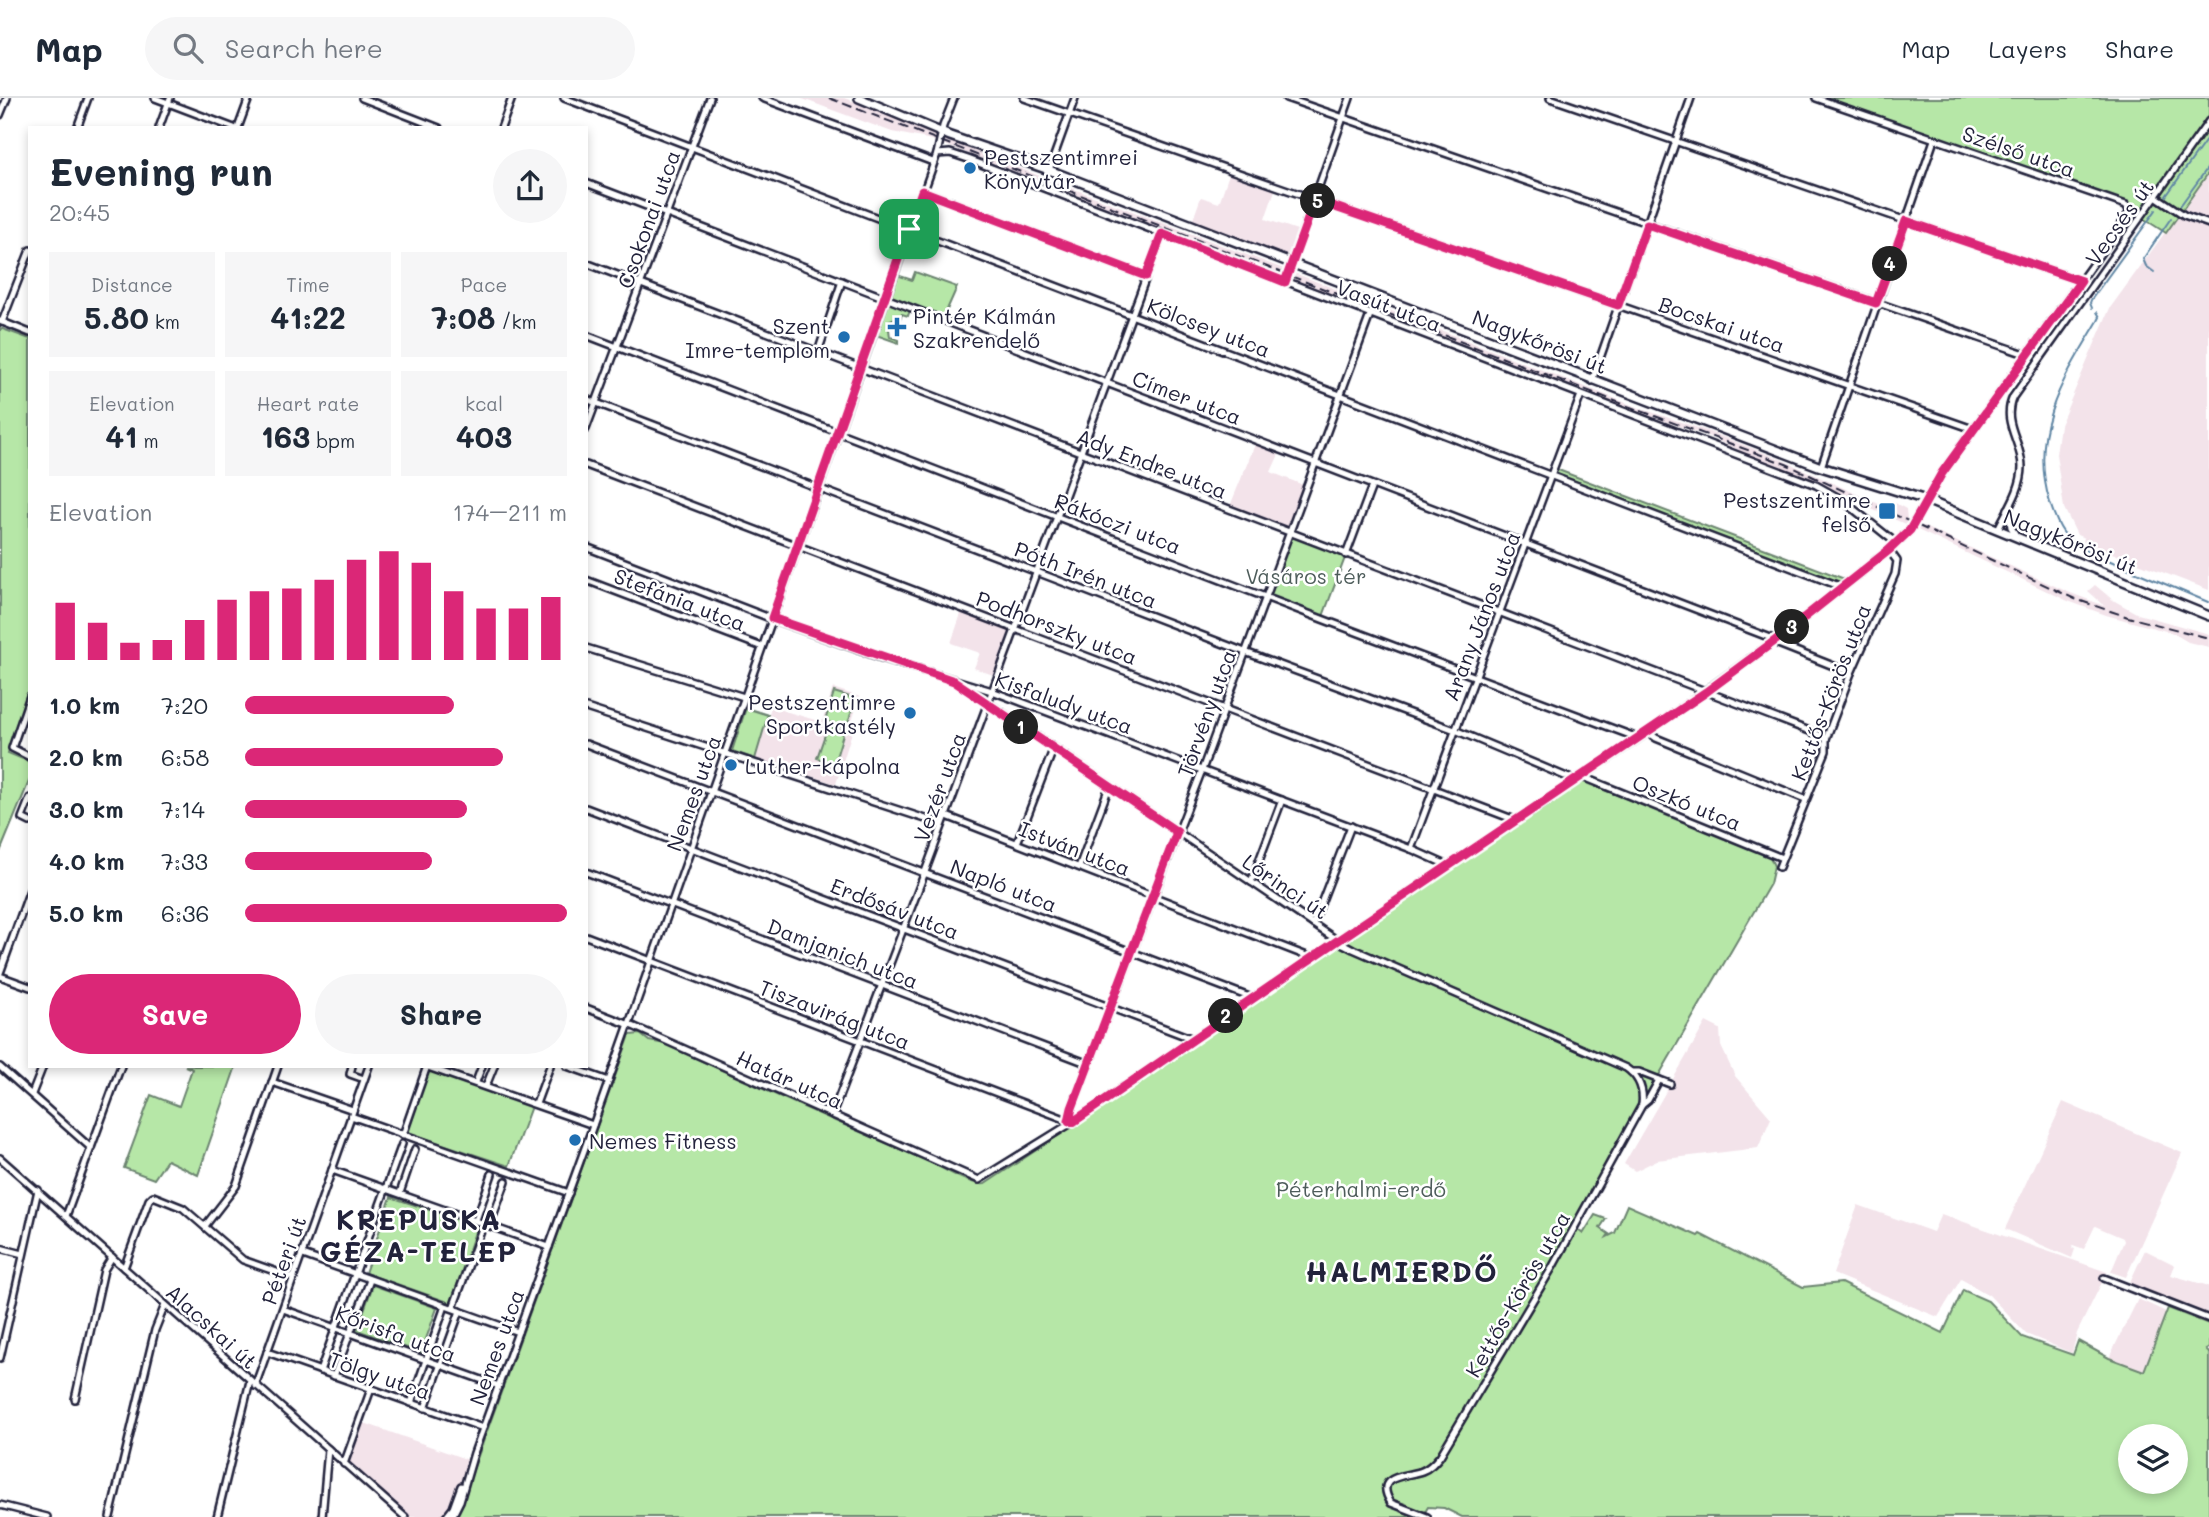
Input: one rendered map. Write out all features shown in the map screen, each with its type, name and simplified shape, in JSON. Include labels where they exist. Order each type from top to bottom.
[{"type":"main road","name":"Nagykőrösi út","points":[[859,98],[874,101],[943,133],[1049,170],[1592,381],[1821,467],[1926,500],[2209,616]]},
{"type":"street","points":[[0,115],[7,98]]},
{"type":"street","points":[[78,126],[89,98]]},
{"type":"street","points":[[155,98],[231,126]]},
{"type":"street","points":[[237,126],[249,98]]},
{"type":"street","points":[[362,98],[434,126]]},
{"type":"street","points":[[502,126],[512,98]]},
{"type":"street","name":"Kölcsey utca","points":[[565,98],[1842,587]]},
{"type":"street","name":"Csokonai utca","points":[[588,424],[710,98]]},
{"type":"street","points":[[762,98],[933,162]]},
{"type":"street","name":"Nemes utca","points":[[452,1517],[460,1501],[483,1428],[862,368],[954,98]]},
{"type":"street","name":"Bocskai utca","points":[[1024,98],[1973,429]]},
{"type":"street","points":[[1049,170],[1075,98]]},
{"type":"street","points":[[1286,98],[2028,355]]},
{"type":"street","points":[[1285,282],[1350,98]]},
{"type":"street","points":[[1071,1121],[1706,692],[1889,550],[1914,524],[1942,473],[2081,281],[1550,98]]},
{"type":"street","points":[[1592,381],[1691,98]]},
{"type":"street","name":"Szélső utca","points":[[1816,98],[2126,205],[2130,210],[2129,215],[2081,281]]},
{"type":"street","points":[[160,126],[169,101]]},
{"type":"street","name":"Vecsés út","points":[[1998,529],[2019,484],[2022,465],[2020,450],[2008,415],[2012,397],[2209,121]]},
{"type":"street","points":[[1821,467],[1934,139]]},
{"type":"street","name":"Vasút utca","points":[[937,154],[950,153],[960,156],[1824,489],[1845,502],[1896,543]]},
{"type":"street","name":"Címer utca","points":[[588,185],[1526,543],[1851,673]]},
{"type":"street","points":[[922,191],[1146,276]]},
{"type":"street","points":[[2157,197],[2184,215],[2209,224]]},
{"type":"street","name":"Vezér utca","points":[[831,1115],[925,872],[1162,234]]},
{"type":"street","points":[[28,255],[1,322],[28,331]]},
{"type":"street","name":"Ady Endre utca","points":[[588,264],[1826,739]]},
{"type":"street","points":[[818,352],[842,281]]},
{"type":"street","name":"Törvény utca","points":[[1071,1121],[1072,1108],[1225,708],[1370,316]]},
{"type":"street","name":"Rákóczi utca","points":[[588,336],[1322,619],[1639,738]]},
{"type":"street","name":"Arany János utca","points":[[1411,849],[1581,395]]},
{"type":"street","name":"Póth Irén utca","points":[[588,401],[1455,730],[1574,780]]},
{"type":"street","name":"Podhorszky utca","points":[[588,465],[1515,820]]},
{"type":"street","points":[[1346,555],[1372,486]]},
{"type":"street","points":[[2008,509],[2011,527],[2017,537]]},
{"type":"street","name":"Kisfaludy utca","points":[[588,548],[772,618],[954,681],[992,691],[1411,849],[1449,866]]},
{"type":"street","name":"Kettős-Körös utca","points":[[1779,867],[1826,751],[1826,739],[1851,673],[1895,575],[1897,561],[1889,550]]},
{"type":"street","name":"Stefánia utca","points":[[588,581],[761,647]]},
{"type":"street","points":[[588,649],[744,697]]},
{"type":"street","name":"Lőrinci út","points":[[954,681],[1338,941],[1441,988],[1606,1057],[1631,1072],[1670,1084]]},
{"type":"street","points":[[28,702],[12,748],[28,756]]},
{"type":"street","points":[[588,709],[942,824]]},
{"type":"street","points":[[21,721],[28,724]]},
{"type":"street","points":[[1648,732],[1656,738],[1805,799]]},
{"type":"street","name":"Napló utca","points":[[588,745],[1252,998]]},
{"type":"street","points":[[1017,843],[1054,750]]},
{"type":"street","name":"Oszkó utca","points":[[1581,776],[1782,858]]},
{"type":"street","points":[[1079,867],[1109,787]]},
{"type":"street","points":[[1251,882],[1282,800]]},
{"type":"street","points":[[28,803],[22,818],[28,821]]},
{"type":"street","name":"Erdősáv utca","points":[[588,809],[1193,1039]]},
{"type":"street","name":"István utca","points":[[944,815],[1312,958]]},
{"type":"street","points":[[1313,924],[1350,826]]},
{"type":"street","name":"Damjanich utca","points":[[588,873],[1089,1064]]},
{"type":"street","points":[[28,896],[0,974],[28,987]]},
{"type":"street","name":"Tiszavirág utca","points":[[588,937],[1071,1121]]},
{"type":"street","name":"Határ utca","points":[[588,1009],[979,1180],[1071,1121]]},
{"type":"street","points":[[0,1067],[91,1148]]},
{"type":"street","points":[[32,1094],[42,1068]]},
{"type":"street","points":[[66,1216],[120,1068]]},
{"type":"street","points":[[205,1226],[236,1186],[277,1068]]},
{"type":"street","points":[[352,1068],[352,1076],[364,1079]]},
{"type":"street","name":"Péteri út","points":[[217,1517],[252,1384],[267,1352],[303,1255],[368,1068]]},
{"type":"street","points":[[404,1135],[425,1068]]},
{"type":"street","points":[[432,1068],[593,1125]]},
{"type":"street","points":[[476,1082],[481,1068]]},
{"type":"street","points":[[486,1086],[493,1068]]},
{"type":"street","points":[[536,1104],[549,1068]]},
{"type":"street","points":[[573,1068],[609,1081]]},
{"type":"street","points":[[1631,1072],[1641,1086],[1642,1105]]},
{"type":"street","name":"Kettős-Körös utca","points":[[1427,1517],[1395,1507],[1389,1500],[1387,1489],[1394,1478],[1423,1470],[1440,1456],[1552,1268],[1642,1105],[1648,1100],[1659,1080]]},
{"type":"street","points":[[272,1082],[404,1135],[569,1193]]},
{"type":"street","points":[[320,1371],[402,1144]]},
{"type":"street","points":[[400,1193],[415,1149]]},
{"type":"street","name":"Alacskai út","points":[[0,1158],[405,1517]]},
{"type":"street","points":[[332,1170],[549,1247]]},
{"type":"street","points":[[475,1220],[492,1174]]},
{"type":"street","points":[[453,1308],[506,1181]]},
{"type":"street","points":[[0,1358],[3,1328],[37,1190]]},
{"type":"street","points":[[124,1268],[149,1200],[153,1196],[183,1208],[243,1260],[294,1278]]},
{"type":"street","points":[[0,1248],[23,1254]]},
{"type":"street","points":[[303,1255],[518,1332]]},
{"type":"street","points":[[75,1399],[104,1270],[112,1257]]},
{"type":"street","points":[[2104,1278],[2209,1319]]},
{"type":"street","points":[[334,1376],[370,1280]]},
{"type":"street","points":[[110,1517],[155,1330],[165,1306]]},
{"type":"street","points":[[411,1403],[445,1306]]},
{"type":"street","name":"Kőrisfa utca","points":[[283,1309],[499,1386]]},
{"type":"street","points":[[425,1408],[460,1311]]},
{"type":"street","name":"Tölgy utca","points":[[267,1352],[483,1428]]},
{"type":"street","points":[[344,1464],[371,1389]]},
{"type":"street","points":[[322,1517],[328,1449]]},
{"type":"street","name":"Nemes utca","points":[[446,1517],[453,1508],[471,1464]]},
{"type":"street","points":[[0,1505],[47,1517]]},
{"type":"shaded area","points":[[800,98],[844,98],[877,110],[933,135],[1634,406],[1780,459],[1892,510],[1895,503],[1906,509],[1907,519],[2068,592],[2105,606],[2088,591],[2095,585],[2113,600],[2138,614],[2209,634],[2209,647],[2188,642],[2173,633],[2106,615],[2068,601],[1905,524],[1705,435],[1632,410],[932,140],[892,132]]},
{"type":"shaded area","points":[[2209,172],[2209,590],[2083,542],[2084,538],[2077,535],[2064,508],[2056,454],[2060,425],[2110,308]]},
{"type":"shaded area","points":[[1229,174],[1275,190],[1265,219],[1300,231],[1289,258],[1192,222],[1201,197],[1219,203]]},
{"type":"shaded area","points":[[1256,442],[1280,452],[1271,472],[1303,485],[1286,528],[1230,506]]},
{"type":"shaded area","points":[[962,611],[1010,630],[993,675],[974,668],[980,653],[951,643]]},
{"type":"shaded area","points":[[833,688],[860,697],[836,784],[755,759],[771,707],[822,722]]},
{"type":"shaded area","points":[[1706,1022],[1720,1029],[1721,1046],[1735,1076],[1771,1118],[1758,1148],[1657,1160],[1635,1171],[1624,1164]]},
{"type":"shaded area","points":[[2063,1102],[2182,1153],[2126,1277],[2111,1272],[2123,1238],[2095,1226],[2084,1249],[2073,1245],[2072,1248],[2075,1249],[2072,1258],[2005,1229]]},
{"type":"shaded area","points":[[1858,1205],[1933,1232],[1941,1214],[2107,1272],[2077,1333],[2072,1353],[2026,1334],[1989,1295],[1961,1279],[1938,1317],[1833,1274]]},
{"type":"shaded area","points":[[2145,1250],[2175,1265],[2171,1275],[2209,1286],[2209,1315],[2129,1284]]},
{"type":"shaded area","points":[[2138,1299],[2166,1312],[2144,1371],[2109,1358]]},
{"type":"shaded area","points":[[356,1420],[477,1463],[456,1517],[408,1517],[350,1466],[344,1454]]},
{"type":"green space","points":[[1811,98],[2209,98],[2209,172],[2166,233],[2127,208]]},
{"type":"green space","points":[[915,272],[957,287],[942,321],[886,299],[894,274],[912,280]]},
{"type":"green space","points":[[889,302],[910,310],[908,316],[902,314],[899,321],[897,317],[888,321],[890,337],[899,340],[899,343],[876,335]]},
{"type":"green space","points":[[0,328],[28,338],[28,695],[8,753],[28,761],[28,784],[0,852]]},
{"type":"green space","points":[[1553,468],[1850,581],[1842,587],[1551,476]]},
{"type":"green space","name":"Vásáros tér","points":[[1289,532],[1346,555],[1322,619],[1266,596]]},
{"type":"green space","points":[[834,692],[856,699],[846,728],[825,721]]},
{"type":"green space","points":[[746,708],[768,715],[755,759],[732,751]]},
{"type":"green space","points":[[828,726],[844,731],[834,764],[817,758]]},
{"type":"green space","name":"Péterhalmi-erdő","points":[[1581,781],[1769,854],[1774,866],[1770,884],[1572,1225],[1583,1234],[1595,1215],[1606,1219],[1600,1228],[1609,1234],[1607,1237],[1615,1233],[1627,1205],[1698,1236],[1700,1234],[1803,1287],[1841,1283],[1943,1333],[1963,1290],[1988,1301],[2022,1337],[2073,1355],[2078,1341],[2109,1358],[2144,1371],[2168,1308],[2209,1324],[2209,1348],[2206,1350],[2209,1353],[2209,1517],[1462,1517],[1444,1508],[1428,1507],[1422,1517],[456,1517],[630,1035],[640,1034],[649,1041],[666,1044],[979,1184],[985,1184]]},
{"type":"green space","points":[[190,1068],[235,1068],[198,1175],[167,1160],[154,1179],[124,1168],[151,1095],[179,1106],[192,1069]]},
{"type":"green space","points":[[428,1069],[529,1105],[530,1109],[509,1166],[406,1132]]},
{"type":"green space","points":[[391,1197],[477,1226],[451,1303],[365,1273]]},
{"type":"green space","points":[[373,1285],[437,1308],[421,1353],[357,1330]]},
{"type":"waterway","points":[[2166,196],[2209,136]]},
{"type":"waterway","points":[[2180,206],[2209,166]]},
{"type":"waterway","points":[[2092,308],[2091,300],[2156,210]]},
{"type":"waterway","points":[[2154,272],[2146,266],[2143,259],[2171,218]]},
{"type":"waterway","points":[[2097,312],[2100,317],[2062,385],[2046,430],[2044,477],[2053,512],[2068,538],[2089,552],[2208,602]]},
{"type":"railway","points":[[829,98],[1633,408],[1786,464],[2075,599],[2128,617],[2209,638]]},
{"type":"place","name":"Pestszentimrei Könyvtár","points":[[970,168]]},
{"type":"place","name":"Pintér Kálmán Szakrendelő","points":[[897,327]]},
{"type":"place","name":"Szent Imre-templom","points":[[844,337]]},
{"type":"place","name":"Pestszentimre felső","points":[[1887,511]]},
{"type":"place","name":"Pestszentimre Sportkastély","points":[[910,713]]},
{"type":"place","name":"Luther-kápolna","points":[[731,765]]},
{"type":"place","name":"Nemes Fitness","points":[[575,1140]]},
{"type":"district","name":"KREPUSKA GÉZA-TELEP","points":[[419,1235]]},
{"type":"district","name":"HALMIERDŐ","points":[[1402,1271]]},
{"type":"route","points":[[922,191],[1146,276],[1162,234],[1285,282],[1315,200],[1618,305],[1647,224],[1876,303],[1906,221],[2081,281],[1942,473],[1910,530],[1889,550],[1706,692],[1073,1122],[1069,1121],[1072,1108],[1177,832],[954,681],[772,618],[909,229],[922,191]]}]
